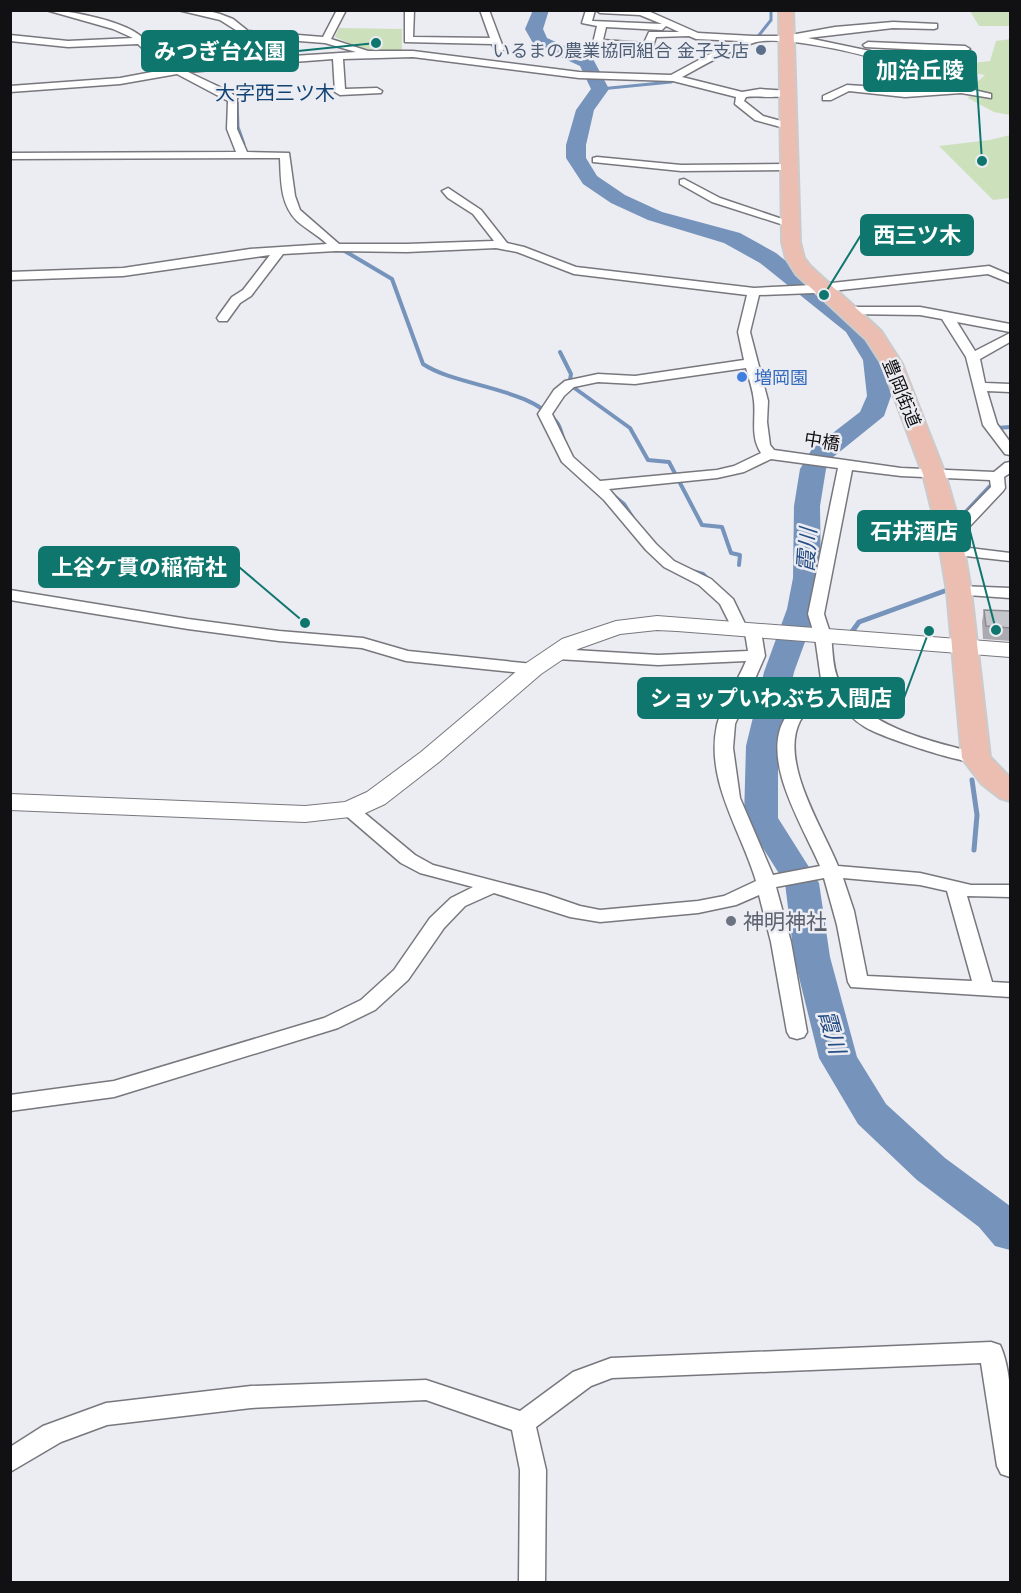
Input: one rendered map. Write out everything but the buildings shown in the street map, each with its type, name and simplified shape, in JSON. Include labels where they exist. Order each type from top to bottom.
[{"type":"main road","name":"豊岡街道","points":[[786,10],[790,38],[786,93],[788,167],[791,242],[795,258],[818,288],[851,311],[874,335],[892,364],[933,474],[948,526],[959,591],[976,758]]},
{"type":"main road","points":[[976,758],[992,778],[1011,792]]},
{"type":"street","points":[[50,10],[116,27],[135,35],[161,62],[226,94],[232,100],[232,129],[243,155]]},
{"type":"street","points":[[182,10],[215,13],[247,34],[326,40],[354,46],[367,54]]},
{"type":"street","points":[[326,40],[342,10]]},
{"type":"street","points":[[410,10],[408,40],[495,41]]},
{"type":"street","points":[[484,10],[501,56],[500,66]]},
{"type":"street","points":[[591,10],[587,23],[678,28]]},
{"type":"street","points":[[600,10],[639,11],[696,36]]},
{"type":"street","points":[[856,32],[864,16],[922,18]]},
{"type":"street","points":[[602,24],[598,43],[648,46],[652,34],[753,39],[790,38],[856,32],[893,24],[934,26]]},
{"type":"street","points":[[10,38],[68,44],[140,40],[194,42],[293,59]]},
{"type":"street","points":[[790,38],[854,48],[894,62],[885,78],[883,91]]},
{"type":"street","points":[[676,79],[711,57],[753,39]]},
{"type":"street","points":[[854,48],[856,44],[965,49]]},
{"type":"street","points":[[10,89],[120,81],[176,71],[293,59],[367,54],[413,54],[606,78],[676,79],[742,95],[760,92],[786,93]]},
{"type":"street","points":[[338,57],[340,92],[377,91]]},
{"type":"street","points":[[827,98],[847,88],[905,94],[950,89],[987,96]]},
{"type":"street","points":[[742,95],[739,102],[741,106],[759,118],[788,126]]},
{"type":"street","points":[[10,156],[285,155],[292,206],[299,217],[329,238],[336,248]]},
{"type":"street","points":[[597,160],[681,168],[788,167]]},
{"type":"street","points":[[684,182],[716,200],[791,224]]},
{"type":"street","points":[[448,191],[476,212],[502,244]]},
{"type":"street","points":[[10,276],[123,272],[237,254],[336,248],[502,244],[574,270],[754,292],[779,292],[989,270],[1011,279]]},
{"type":"street","points":[[223,318],[236,300],[247,293],[279,252]]},
{"type":"street","points":[[598,486],[717,474],[739,469],[770,454],[763,445],[760,422],[761,401],[744,332],[754,292]]},
{"type":"street","points":[[851,311],[920,310],[1011,328]]},
{"type":"street","points":[[946,315],[973,357],[990,425],[1009,446]]},
{"type":"street","points":[[973,357],[1011,337]]},
{"type":"street","points":[[753,363],[646,379],[598,378],[570,384],[559,393],[544,414],[567,459],[598,486],[651,547],[669,564],[705,582],[754,631],[756,656],[726,724],[724,748],[731,798],[768,883],[797,1032]]},
{"type":"street","points":[[980,387],[1011,388]]},
{"type":"street","name":"中橋","points":[[770,454],[933,474],[997,476]]},
{"type":"street","points":[[847,465],[843,472],[816,614],[819,637],[831,680],[846,703],[872,724],[958,755],[976,758]]},
{"type":"street","points":[[948,526],[965,523],[998,488],[997,476],[1011,466]]},
{"type":"street","points":[[952,551],[1011,557]]},
{"type":"street","points":[[959,591],[1011,592]]},
{"type":"street","points":[[10,595],[188,624],[279,636],[363,643],[406,656],[533,669]]},
{"type":"street","points":[[10,802],[305,814],[350,810],[389,791],[533,669],[583,638],[638,624],[677,624],[819,637],[1011,650]]},
{"type":"street","points":[[557,654],[658,660],[756,656]]},
{"type":"street","points":[[831,680],[800,710],[790,727],[787,748],[789,769],[797,793],[845,916],[858,982],[1011,990]]},
{"type":"street","points":[[350,810],[408,859],[427,869],[577,912],[600,916],[729,901],[768,883],[829,872],[920,879],[971,891],[1011,891]]},
{"type":"street","points":[[10,1103],[114,1089],[331,1023],[368,1005],[401,975],[437,922],[458,902],[492,886]]},
{"type":"street","points":[[955,887],[984,988]]},
{"type":"street","points":[[523,1423],[582,1379],[611,1368],[991,1352],[1011,1466]]},
{"type":"street","points":[[10,1461],[52,1434],[106,1414],[251,1397],[426,1390],[523,1423]]},
{"type":"street","points":[[523,1423],[533,1470],[532,1582]]},
{"type":"green space","points":[[970,11],[1010,11],[1010,26],[979,26]]},
{"type":"green space","points":[[339,28],[402,29],[402,52],[365,50],[335,37]]},
{"type":"green space","points":[[1010,39],[1010,115],[994,112],[968,98],[977,82],[985,75],[955,70],[949,66],[990,61],[996,41]]},
{"type":"green space","points":[[1010,135],[1010,198],[993,200],[939,146],[990,140]]},
{"type":"waterway","name":"霞川","points":[[541,10],[534,29],[540,41],[587,63],[600,89],[585,110],[576,145],[576,158],[590,180],[618,199],[655,216],[732,238],[768,258],[855,328],[875,360],[879,396],[871,416],[821,454],[813,469],[807,506],[807,578],[802,609],[779,672],[762,746],[761,818],[802,883],[812,957],[838,1058],[872,1114],[931,1169],[994,1216],[1010,1234]]},
{"type":"waterway","points":[[756,39],[771,20],[771,10]]},
{"type":"waterway","points":[[134,32],[160,56]]},
{"type":"waterway","points":[[600,89],[671,82],[691,71]]},
{"type":"waterway","points":[[213,84],[231,92],[237,98],[238,127],[244,144]]},
{"type":"waterway","points":[[346,252],[343,250],[392,279],[423,364],[437,372],[531,402],[558,424],[564,441]]},
{"type":"waterway","points":[[560,352],[571,374],[570,380],[573,387],[630,428],[648,460],[669,462],[702,525],[722,527],[731,553],[740,555],[739,565]]},
{"type":"waterway","points":[[999,430],[997,428],[1010,427]]},
{"type":"waterway","points":[[958,527],[959,519],[995,481]]},
{"type":"waterway","points":[[614,496],[624,504],[633,518]]},
{"type":"waterway","points":[[692,571],[703,574],[710,581]]},
{"type":"waterway","points":[[851,633],[859,622],[950,589],[951,586]]},
{"type":"waterway","points":[[972,780],[977,815],[974,850]]},
{"type":"place","name":"みつぎ台公園","points":[[376,43]]},
{"type":"place","name":"いるまの農業協同組合 金子支店","points":[[761,50]]},
{"type":"place","name":"加治丘陵","points":[[982,161]]},
{"type":"place","name":"西三ツ木","points":[[824,295]]},
{"type":"place","name":"増岡園","points":[[742,377]]},
{"type":"place","name":"上谷ケ貫の稲荷社","points":[[305,623]]},
{"type":"place","name":"石井酒店","points":[[996,630]]},
{"type":"place","name":"ショップいわぶち入間店","points":[[929,631]]},
{"type":"place","name":"神明神社","points":[[731,921]]},
{"type":"district","name":"大字西三ツ木","points":[[275,93]]}]
